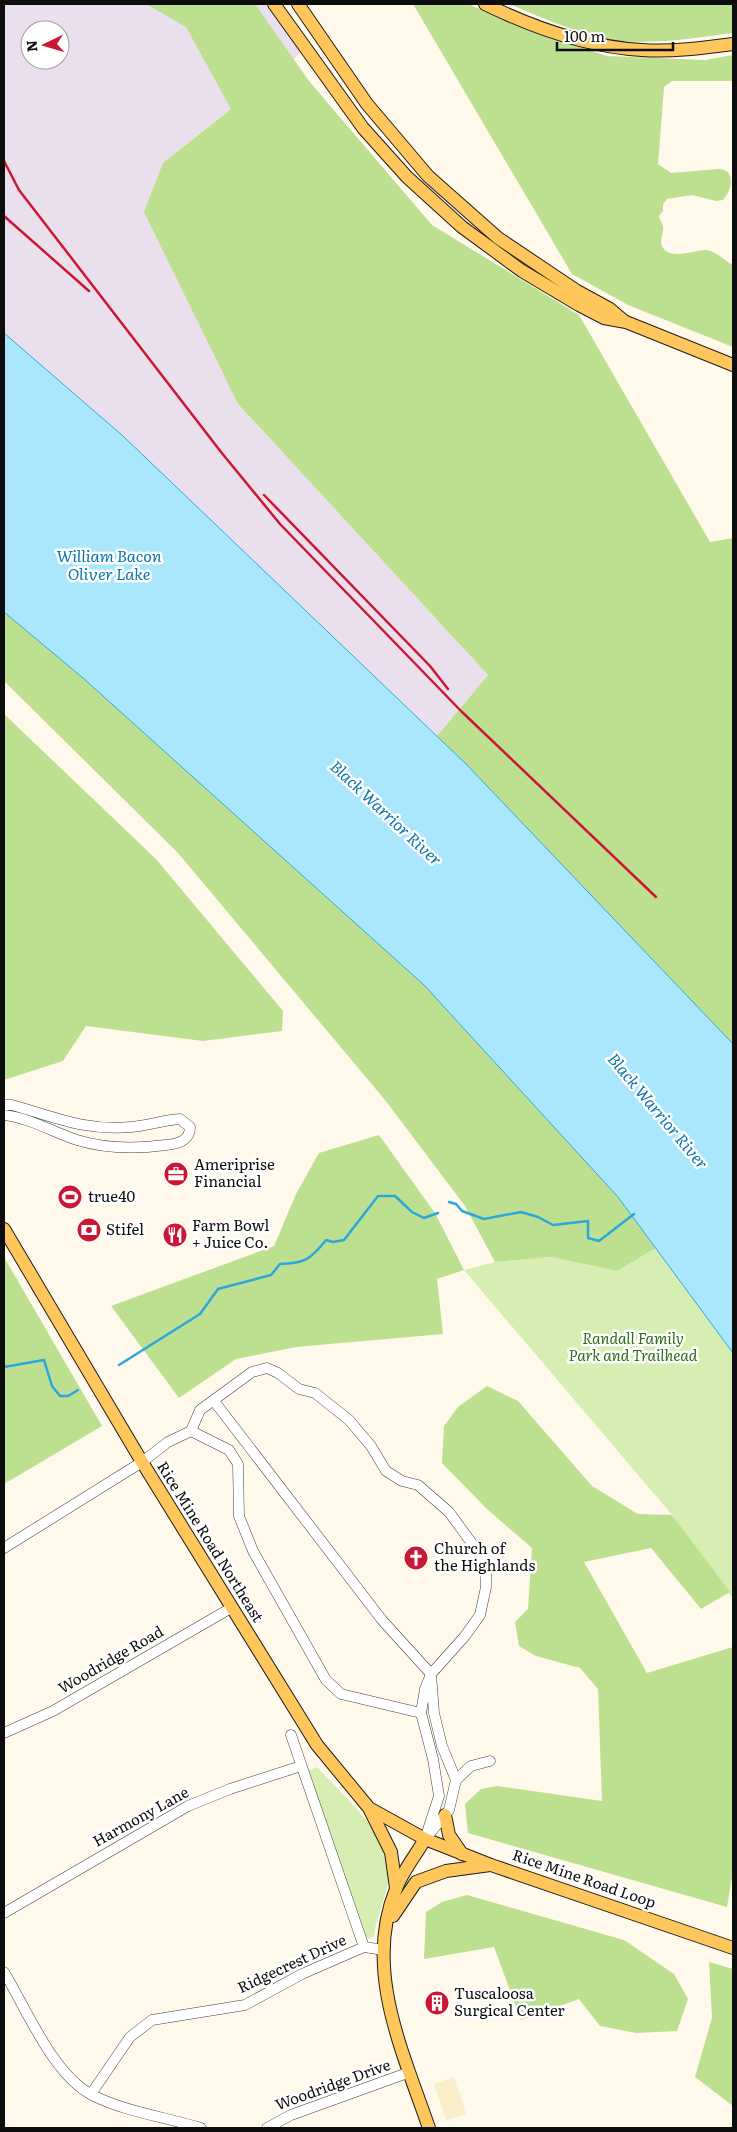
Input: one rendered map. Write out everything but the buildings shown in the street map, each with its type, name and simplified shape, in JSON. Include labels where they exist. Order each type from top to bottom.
[{"type":"main road","points":[[274,4],[363,128],[407,177],[434,203],[492,250],[522,271],[604,318],[626,322],[733,366]]},
{"type":"main road","points":[[298,4],[367,104],[428,176],[498,238],[577,291],[610,309],[626,322]]},
{"type":"main road","points":[[485,4],[552,32],[597,44],[642,50],[689,50],[733,44]]},
{"type":"main road","name":"Rice Mine Road Northeast","points":[[4,1229],[142,1462],[317,1745],[369,1808],[425,1840]]},
{"type":"main road","points":[[369,1808],[390,1852],[396,1888]]},
{"type":"main road","points":[[445,1815],[449,1835],[462,1854]]},
{"type":"main road","points":[[425,1840],[396,1888],[386,1927],[383,1973],[387,2002],[429,2128]]},
{"type":"main road","name":"Rice Mine Road Loop","points":[[425,1840],[491,1865],[733,1948]]},
{"type":"main road","points":[[386,1927],[416,1882],[446,1871],[491,1865]]},
{"type":"street","points":[[4,1105],[12,1105],[67,1123],[89,1127],[134,1127],[180,1119],[190,1127],[190,1133],[186,1140],[178,1144],[144,1148],[106,1146],[78,1140],[25,1119],[4,1115]]},
{"type":"street","points":[[4,1548],[142,1462],[168,1442],[190,1430],[200,1410],[252,1372],[267,1368],[278,1373],[289,1383],[315,1393],[349,1420],[371,1446],[386,1471],[402,1481],[418,1485],[449,1512],[479,1553],[486,1571],[486,1587],[480,1615],[465,1636],[431,1674],[421,1713],[434,1759],[439,1796],[425,1840]]},
{"type":"street","points":[[214,1401],[312,1526],[382,1620],[431,1674],[434,1713],[442,1746],[456,1780],[450,1810],[425,1840]]},
{"type":"street","points":[[190,1430],[229,1450],[238,1464],[239,1516],[253,1551],[326,1680],[341,1694],[421,1713]]},
{"type":"street","name":"Woodridge Road","points":[[4,1733],[53,1711],[231,1608]]},
{"type":"street","points":[[291,1735],[364,1947],[384,1950]]},
{"type":"street","points":[[456,1780],[471,1766],[490,1761]]},
{"type":"street","name":"Harmony Lane","points":[[4,1913],[188,1806],[230,1789],[301,1766]]},
{"type":"street","name":"Ridgecrest Drive","points":[[91,2094],[130,2037],[152,2020],[245,2004],[302,1974],[364,1947]]},
{"type":"street","points":[[4,1972],[61,2067],[91,2094],[119,2105],[202,2128]]},
{"type":"street","name":"Woodridge Drive","points":[[267,2128],[291,2115],[410,2072]]},
{"type":"shaded area","points":[[4,4],[274,4],[306,49],[163,163],[238,404],[488,675],[437,736],[123,436],[4,333]]},
{"type":"shaded area","points":[[454,2077],[466,2114],[446,2120],[434,2084]]},
{"type":"green space","points":[[146,4],[255,4],[309,81],[432,225],[579,315],[710,542],[733,538],[733,1044],[466,764],[437,736],[488,675],[238,404],[144,212],[163,163],[231,109],[186,27]]},
{"type":"green space","points":[[413,4],[468,4],[537,33],[607,56],[705,60],[733,55],[733,81],[672,81],[664,87],[658,164],[671,173],[718,169],[728,172],[730,176],[729,191],[723,200],[716,201],[692,195],[667,199],[659,216],[663,227],[661,244],[665,250],[670,253],[682,254],[706,250],[717,254],[733,265],[733,347],[628,305],[572,274]]},
{"type":"green space","points":[[510,4],[733,4],[733,33],[668,41],[618,41],[568,28]]},
{"type":"green space","points":[[4,612],[83,678],[424,985],[618,1197],[656,1248],[617,1271],[551,1257],[495,1262],[465,1206],[385,1100],[178,853],[4,681]]},
{"type":"green space","points":[[4,714],[156,859],[283,1011],[282,1031],[203,1041],[86,1026],[63,1061],[4,1080]]},
{"type":"green space","points":[[379,1135],[435,1213],[464,1270],[437,1279],[443,1334],[296,1347],[236,1359],[179,1398],[111,1306],[274,1246],[296,1194],[319,1153]]},
{"type":"green space","name":"Randall Family Park and Trailhead","points":[[656,1248],[733,1353],[733,1599],[672,1515],[464,1270],[495,1262],[551,1257],[617,1271]]},
{"type":"green space","points":[[4,1257],[102,1426],[4,1484]]},
{"type":"green space","points":[[487,1386],[518,1401],[592,1486],[638,1514],[672,1515],[730,1592],[701,1609],[651,1548],[584,1562],[647,1673],[733,1647],[733,1871],[727,1907],[468,1833],[465,1804],[481,1789],[497,1786],[602,1801],[598,1689],[580,1668],[536,1656],[519,1646],[515,1622],[528,1609],[532,1548],[487,1509],[442,1463],[444,1426],[458,1407]]},
{"type":"green space","points":[[317,1767],[351,1802],[373,1829],[387,1857],[389,1879],[374,1936],[369,1939],[364,1935],[308,1771]]},
{"type":"green space","points":[[467,1895],[624,1940],[674,1974],[688,1999],[677,2031],[636,2033],[600,2026],[579,1999],[521,2020],[494,1947],[424,1959],[426,1912],[442,1902]]},
{"type":"green space","points":[[709,1962],[733,1969],[733,2106],[695,2077],[712,2018]]},
{"type":"water","name":"William Bacon Oliver Lake","points":[[4,333],[123,436],[466,764],[733,1044],[733,1353],[618,1197],[424,985],[83,678],[4,612]]},
{"type":"waterway","points":[[119,1365],[200,1314],[218,1289],[271,1275],[280,1264],[295,1263],[311,1256],[326,1240],[333,1242],[344,1240],[378,1196],[395,1196],[412,1212],[424,1218],[438,1213]]},
{"type":"waterway","points":[[449,1202],[456,1204],[462,1211],[484,1219],[521,1212],[538,1217],[553,1225],[588,1221],[588,1238],[599,1241],[634,1214]]},
{"type":"waterway","points":[[4,1367],[44,1360],[52,1386],[60,1396],[68,1396],[78,1390]]},
{"type":"railway","points":[[4,161],[19,190],[221,452],[280,524],[461,711],[656,897]]},
{"type":"railway","points":[[4,216],[89,291]]},
{"type":"railway","points":[[264,495],[430,666],[448,689]]},
{"type":"place","name":"Ameriprise Financial","points":[[176,1174]]},
{"type":"place","name":"true40","points":[[70,1197]]},
{"type":"place","name":"Stifel","points":[[89,1230]]},
{"type":"place","name":"Farm Bowl + Juice Co.","points":[[175,1235]]},
{"type":"place","name":"Church of the Highlands","points":[[416,1558]]},
{"type":"place","name":"Tuscaloosa Surgical Center","points":[[437,2003]]},
{"type":"water label","name":"Black Warrior River","points":[[386,813]]},
{"type":"water label","name":"Black Warrior River","points":[[658,1111]]}]
